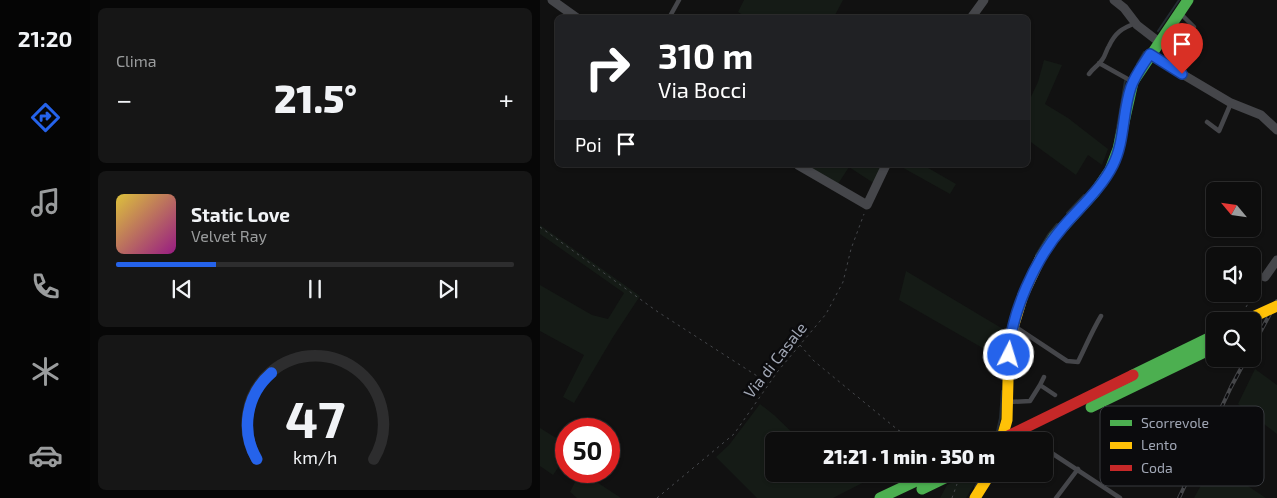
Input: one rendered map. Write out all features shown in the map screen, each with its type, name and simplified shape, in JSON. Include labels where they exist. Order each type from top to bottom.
[{"type":"main road","points":[[1003,432],[1007,422],[1009,402],[1009,341],[1027,288],[1049,245],[1099,187],[1114,164],[1120,147],[1128,96],[1133,82],[1188,0]]},
{"type":"main road","points":[[1258,312],[1277,306]]},
{"type":"main road","points":[[1261,325],[1277,317]]},
{"type":"main road","points":[[1018,432],[1206,339]]},
{"type":"main road","points":[[1039,432],[1206,351]]},
{"type":"main road","points":[[902,498],[921,482]]},
{"type":"main road","points":[[880,498],[934,482]]},
{"type":"main road","points":[[975,498],[985,482]]},
{"type":"street","points":[[552,0],[573,15]]},
{"type":"street","points":[[973,15],[984,0]]},
{"type":"street","points":[[1114,0],[1124,8],[1136,23],[1159,42]]},
{"type":"street","points":[[1150,54],[1231,104],[1261,116],[1277,130]]},
{"type":"street","points":[[801,167],[867,205],[885,167]]},
{"type":"street","points":[[1265,277],[1277,260]]},
{"type":"lane","points":[[671,15],[679,0]]},
{"type":"lane","points":[[1179,12],[1194,27],[1185,48]]},
{"type":"lane","points":[[1088,74],[1094,66],[1099,64],[1118,31],[1136,23]]},
{"type":"lane","points":[[1099,64],[1133,82]]},
{"type":"lane","points":[[1207,122],[1220,130],[1231,104]]},
{"type":"lane","points":[[1013,325],[1067,361],[1078,362],[1088,342],[1089,335],[1101,316]]},
{"type":"lane","points":[[1009,402],[1030,401],[1044,377]]},
{"type":"lane","points":[[1040,385],[1056,395]]},
{"type":"lane","points":[[1007,422],[1021,432]]},
{"type":"lane","points":[[1053,454],[1100,484]]},
{"type":"lane","points":[[1056,498],[1078,469]]},
{"type":"lane","points":[[1103,486],[1120,498]]},
{"type":"path","name":"Via di Casale","points":[[657,498],[734,434],[769,384],[826,314],[843,282],[850,249],[867,205]]},
{"type":"path","points":[[540,227],[658,312],[769,384]]},
{"type":"path","points":[[1246,312],[1265,277]]},
{"type":"path","points":[[800,344],[814,361],[902,432]]},
{"type":"path","points":[[952,498],[955,482]]},
{"type":"shaded area","points":[[744,0],[843,0],[835,15],[743,15],[738,12]]},
{"type":"shaded area","points":[[1044,60],[1062,65],[1045,104],[1068,118],[1108,149],[1102,165],[1088,155],[1076,175],[1030,141],[1030,99],[1038,82]]},
{"type":"shaded area","points":[[809,167],[849,167],[838,184]]},
{"type":"shaded area","points":[[849,167],[882,167],[875,184]]},
{"type":"shaded area","points":[[902,167],[926,167],[956,184],[950,194]]},
{"type":"shaded area","points":[[540,225],[640,296],[574,403],[563,397],[584,355],[540,331],[540,285],[592,315],[608,319],[624,293],[540,234]]},
{"type":"shaded area","points":[[906,271],[1003,329],[1000,358],[899,300]]},
{"type":"shaded area","points":[[1255,369],[1277,385],[1277,434],[1264,424],[1264,406],[1241,406],[1238,404]]},
{"type":"shaded area","points":[[760,404],[792,432],[765,432],[765,482],[864,482],[833,498],[757,498],[716,457],[729,445]]},
{"type":"shaded area","points":[[540,428],[555,437],[555,472],[553,475],[540,466]]},
{"type":"shaded area","points":[[953,482],[976,482],[966,498],[940,498],[947,485]]},
{"type":"shaded area","points":[[574,483],[598,483],[621,498],[577,498],[570,492]]},
{"type":"shaded area","points":[[1201,486],[1248,486],[1266,498],[1194,498]]},
{"type":"waterway","points":[[1158,31],[1179,0]]},
{"type":"waterway","points":[[1137,64],[1144,52]]},
{"type":"waterway","points":[[1115,140],[1125,81]]},
{"type":"waterway","points":[[1067,213],[1084,195]]},
{"type":"waterway","points":[[1036,255],[1057,224]]},
{"type":"waterway","points":[[997,432],[1002,391]]},
{"type":"waterway","points":[[975,487],[978,482]]},
{"type":"railway","points":[[1261,330],[1277,301]]},
{"type":"railway","points":[[1222,406],[1242,367]]},
{"type":"railway","points":[[1179,498],[1185,486]]},
{"type":"traffic: fast","points":[[1040,259],[1054,237],[1095,192],[1110,170],[1118,149],[1133,82],[1188,0]]},
{"type":"traffic: fast","points":[[1133,375],[1206,339]]},
{"type":"traffic: fast","points":[[1091,407],[1206,351]]},
{"type":"traffic: fast","points":[[880,498],[914,482]]},
{"type":"traffic: fast","points":[[922,489],[936,482]]},
{"type":"traffic: slow","points":[[1004,432],[1007,420],[1009,341],[1023,295],[1040,259]]},
{"type":"traffic: slow","points":[[1261,313],[1277,306]]},
{"type":"traffic: slow","points":[[975,498],[985,482]]},
{"type":"traffic: jam","points":[[1016,432],[1133,375]]},
{"type":"route","points":[[1009,355],[1011,330],[1024,294],[1049,245],[1099,187],[1114,164],[1120,147],[1130,88],[1139,71],[1150,54],[1182,74]]}]
